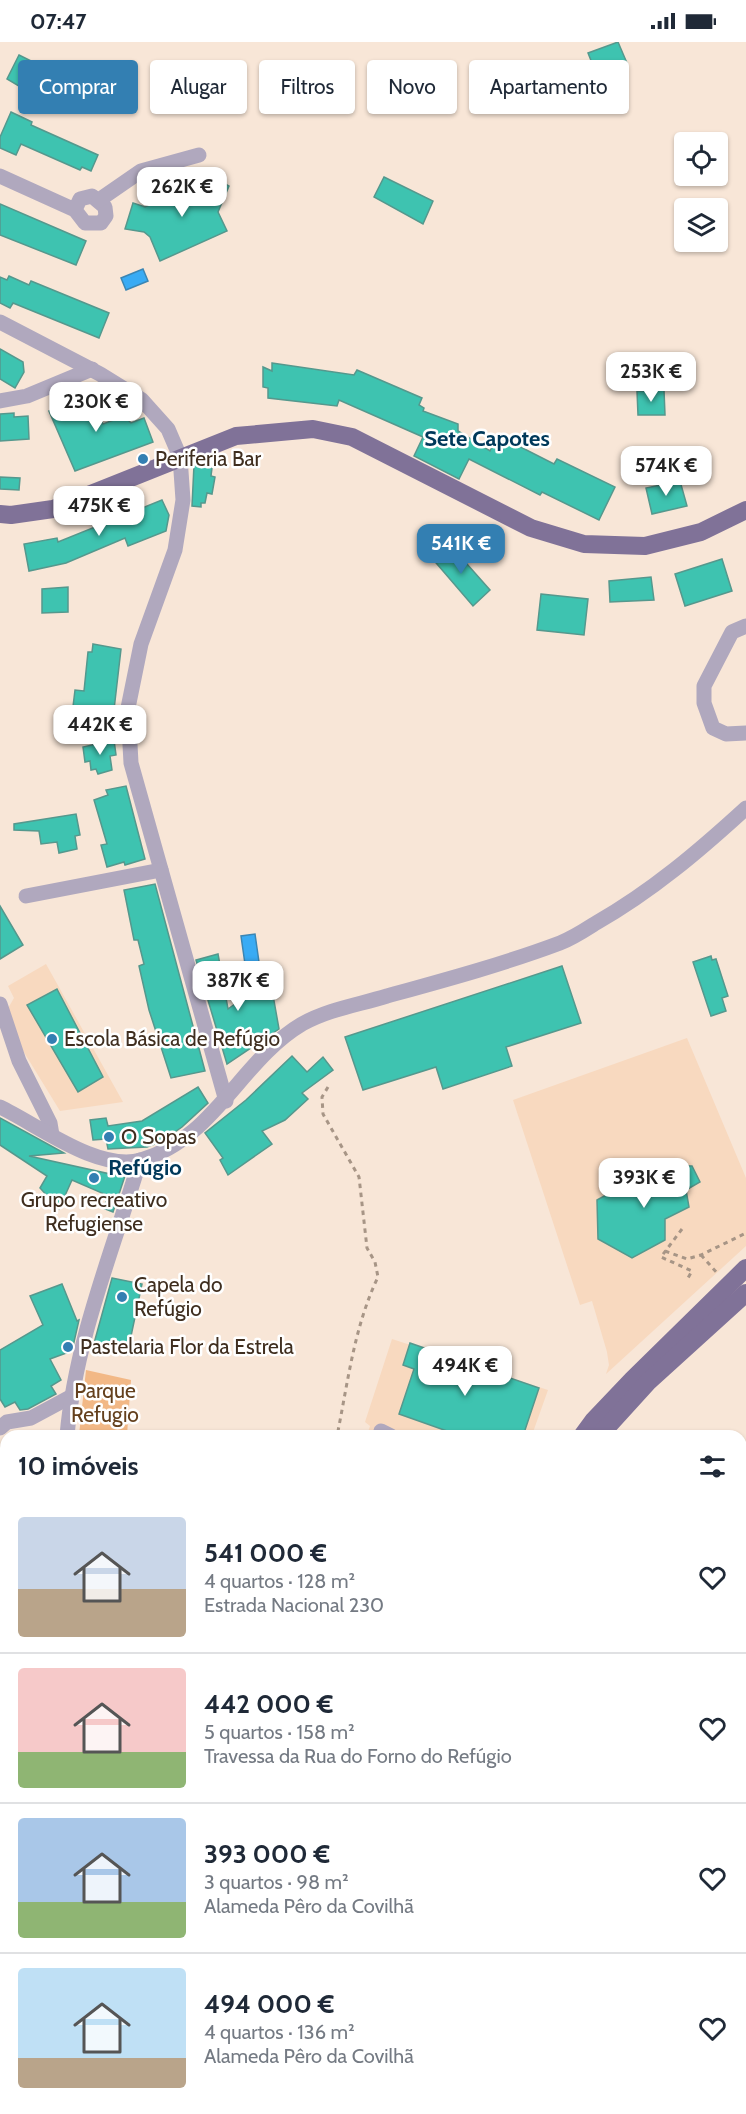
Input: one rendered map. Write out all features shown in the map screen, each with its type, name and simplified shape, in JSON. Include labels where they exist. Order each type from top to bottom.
[{"type":"main road","points":[[0,514],[11,515],[53,509],[236,436],[313,429],[352,437],[531,528],[584,544],[645,546],[700,532],[746,510]]},
{"type":"main road","points":[[586,1430],[657,1355],[746,1268]]},
{"type":"main road","points":[[605,1430],[650,1381],[746,1293]]},
{"type":"street","points":[[99,200],[141,171],[199,155]]},
{"type":"street","points":[[0,176],[75,210],[85,223],[101,223],[106,216],[105,207],[92,196],[80,199],[75,210]]},
{"type":"street","points":[[0,322],[92,369],[142,400],[168,429],[180,457],[183,500],[175,550],[141,644],[128,708],[131,763],[226,1101]]},
{"type":"street","points":[[0,401],[27,396],[92,369]]},
{"type":"street","points":[[746,626],[732,632],[704,687],[704,703],[713,728],[726,734],[746,734]]},
{"type":"street","points":[[0,1107],[52,1135],[109,1161],[140,1160],[193,1131],[226,1101],[271,1046],[301,1025],[328,1011],[386,997],[564,942],[632,903],[670,874],[746,808]]},
{"type":"street","points":[[26,896],[161,870]]},
{"type":"street","points":[[0,1004],[19,1061],[50,1123],[52,1135]]},
{"type":"street","points":[[68,1430],[72,1396],[86,1336],[140,1160]]},
{"type":"street","points":[[0,1428],[7,1422],[32,1418],[72,1396]]},
{"type":"path","points":[[328,1088],[322,1096],[323,1114],[359,1177],[367,1248],[375,1262],[378,1277],[366,1302],[358,1328],[338,1430]]},
{"type":"path","points":[[682,1229],[661,1257],[692,1271],[688,1278]]},
{"type":"path","points":[[665,1251],[687,1259],[701,1255],[746,1233]]},
{"type":"shaded area","name":"Escola Básica de Refúgio","points":[[46,964],[123,1102],[60,1111],[22,1049],[7,1010],[14,998],[8,986]]},
{"type":"shaded area","points":[[687,1038],[746,1178],[746,1246],[606,1374],[609,1365],[607,1352],[592,1301],[580,1305],[513,1100]]},
{"type":"shaded area","points":[[392,1339],[548,1390],[534,1430],[369,1430],[370,1426],[365,1422]]},
{"type":"green space","name":"Parque Refugio","points":[[86,1370],[131,1380],[127,1430],[80,1430]]},
{"type":"water","points":[[143,269],[148,281],[126,290],[121,278]]},
{"type":"water","points":[[255,934],[259,962],[245,964],[241,936]]},
{"type":"building","points":[[618,42],[626,60],[591,60],[588,53]]},
{"type":"building","points":[[19,55],[29,60],[18,60],[18,86],[7,79]]},
{"type":"building","points":[[11,112],[32,122],[31,125],[98,155],[91,171],[82,167],[80,170],[21,144],[16,155],[0,148],[0,137]]},
{"type":"building","points":[[206,173],[229,186],[218,212],[227,231],[160,261],[150,237],[144,232],[125,229],[133,203],[145,207],[201,183]]},
{"type":"building","points":[[384,177],[433,201],[423,224],[374,197]]},
{"type":"building","points":[[0,204],[86,241],[76,265],[0,235]]},
{"type":"building","points":[[9,276],[29,285],[31,281],[109,313],[99,338],[13,303],[10,308],[0,303],[0,277],[7,280]]},
{"type":"building","points":[[0,349],[23,362],[24,372],[15,388],[0,379]]},
{"type":"building","points":[[272,363],[354,375],[357,370],[422,398],[419,405],[424,408],[423,411],[458,424],[458,431],[490,451],[497,435],[554,464],[557,459],[615,487],[599,520],[542,492],[540,495],[469,459],[459,479],[414,456],[423,437],[339,400],[337,406],[268,398],[268,388],[263,387],[263,367],[272,371]]},
{"type":"building","points":[[664,390],[665,415],[638,415],[637,391]]},
{"type":"building","points":[[90,393],[103,424],[124,416],[131,423],[144,418],[153,442],[75,471],[49,411],[57,410],[54,409],[63,405],[62,401]]},
{"type":"building","points":[[14,413],[14,417],[28,416],[29,439],[0,441],[0,414]]},
{"type":"building","points":[[194,465],[212,468],[211,476],[215,477],[212,494],[207,493],[205,503],[201,503],[201,507],[192,506]]},
{"type":"building","points":[[0,477],[20,478],[19,490],[0,489]]},
{"type":"building","points":[[680,481],[687,506],[652,514],[646,488]]},
{"type":"building","points":[[162,500],[169,515],[166,531],[128,546],[125,538],[66,563],[29,571],[24,544],[57,538],[58,542]]},
{"type":"building","points":[[445,543],[455,558],[459,555],[490,590],[473,606],[431,557]]},
{"type":"building","points":[[722,559],[732,591],[685,606],[675,574]]},
{"type":"building","points":[[651,577],[654,600],[610,602],[609,581]]},
{"type":"building","points":[[68,587],[68,612],[42,613],[42,589]]},
{"type":"building","points":[[541,594],[588,599],[584,635],[537,630]]},
{"type":"building","points":[[93,644],[121,649],[112,727],[71,723],[75,690],[84,691],[88,652],[92,652]]},
{"type":"building","points":[[114,740],[116,755],[110,756],[112,770],[98,774],[96,769],[91,770],[90,761],[85,762],[83,747]]},
{"type":"building","points":[[126,786],[145,859],[107,867],[101,845],[107,844],[94,800],[108,795],[106,790]]},
{"type":"building","points":[[76,814],[80,835],[75,836],[77,849],[59,853],[57,842],[41,844],[39,831],[14,830],[14,824]]},
{"type":"building","points":[[155,884],[205,1071],[171,1078],[149,1010],[139,966],[144,964],[138,940],[134,940],[124,890]]},
{"type":"building","points":[[0,906],[23,945],[0,959]]},
{"type":"building","points":[[218,954],[228,1009],[270,978],[279,1029],[227,1064],[196,960]]},
{"type":"building","points":[[711,956],[712,960],[716,959],[728,996],[722,998],[726,1011],[711,1016],[693,962]]},
{"type":"building","points":[[562,966],[581,1023],[506,1047],[512,1066],[443,1089],[436,1067],[363,1090],[345,1037]]},
{"type":"building","points":[[57,989],[103,1077],[78,1092],[27,1005]]},
{"type":"building","points":[[292,1056],[307,1072],[323,1057],[333,1070],[302,1093],[308,1099],[285,1120],[262,1131],[272,1144],[228,1175],[220,1160],[223,1158],[205,1133],[246,1100]]},
{"type":"building","points":[[198,1087],[208,1103],[182,1127],[162,1141],[147,1147],[108,1149],[106,1139],[93,1140],[90,1120],[106,1118],[108,1126],[142,1121]]},
{"type":"building","points":[[0,1118],[64,1153],[29,1156],[115,1175],[116,1172],[126,1173],[113,1212],[103,1208],[109,1196],[72,1180],[59,1209],[40,1188],[47,1176],[0,1145]]},
{"type":"building","points":[[652,1165],[692,1166],[700,1182],[686,1190],[689,1207],[665,1219],[665,1240],[632,1258],[598,1239],[597,1200],[632,1181],[639,1187]]},
{"type":"building","points":[[112,1278],[142,1284],[127,1355],[93,1347]]},
{"type":"building","points":[[62,1284],[77,1321],[79,1320],[72,1351],[50,1359],[61,1380],[51,1386],[56,1394],[28,1409],[20,1410],[15,1402],[5,1407],[0,1399],[0,1350],[43,1325],[30,1296]]},
{"type":"building","points":[[410,1343],[539,1388],[525,1430],[444,1430],[399,1414],[414,1369],[403,1365]]},
{"type":"place","name":"Periferia Bar","points":[[143,459]]},
{"type":"place","name":"Escola Básica de Refúgio","points":[[52,1039]]},
{"type":"place","name":"O Sopas","points":[[109,1137]]},
{"type":"place","name":"Grupo recreativo Refugiense","points":[[94,1178]]},
{"type":"place","name":"Capela do Refúgio","points":[[122,1297]]},
{"type":"place","name":"Pastelaria Flor da Estrela","points":[[68,1347]]},
{"type":"district","name":"Sete Capotes","points":[[487,438]]},
{"type":"district","name":"Refúgio","points":[[145,1167]]}]
